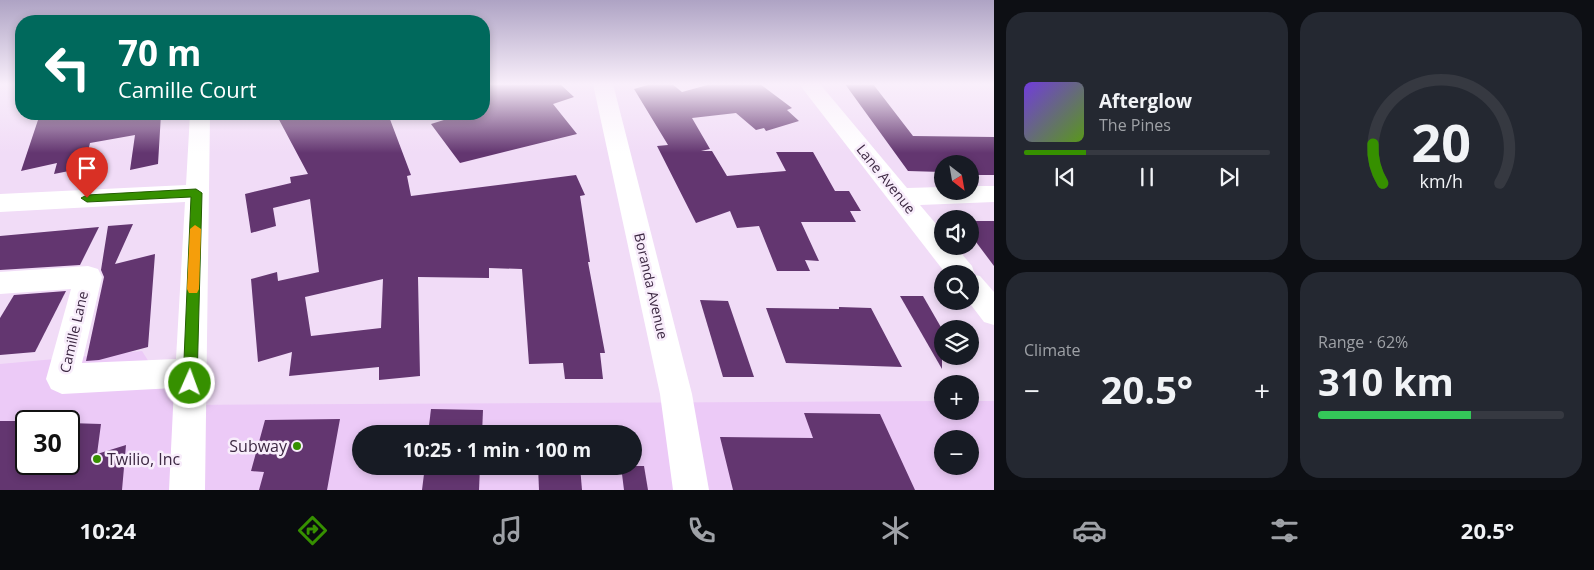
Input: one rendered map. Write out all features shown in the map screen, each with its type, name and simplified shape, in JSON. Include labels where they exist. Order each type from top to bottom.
[{"type":"street","name":"Boranda Avenue","points":[[608,107],[676,394],[690,490]]},
{"type":"street","name":"Lane Avenue","points":[[827,107],[955,265]]},
{"type":"street","points":[[187,490],[200,120]]},
{"type":"street","points":[[0,202],[196,193]]},
{"type":"street","points":[[900,197],[994,194]]},
{"type":"street","name":"Camille Lane","points":[[0,283],[88,277],[62,379],[190,373]]},
{"type":"street","points":[[979,295],[994,313]]},
{"type":"shaded area","points":[[142,351],[176,405],[934,401],[934,420],[979,420],[979,401],[994,401],[994,490],[0,490],[0,364]]},
{"type":"building","points":[[490,107],[555,107],[577,134],[460,163],[431,124],[444,120],[490,120]]},
{"type":"building","points":[[645,107],[790,107],[792,108],[787,110],[799,121],[766,131],[764,128],[756,130],[736,113],[692,118],[710,149],[701,151],[712,151],[727,176],[786,171],[776,152],[813,152],[835,191],[849,191],[861,211],[850,211],[856,222],[801,222],[819,261],[805,260],[810,271],[777,271],[759,226],[737,228],[730,211],[696,223],[657,146],[668,145]]},
{"type":"building","points":[[862,107],[891,107],[913,136],[994,137],[994,175],[979,175],[979,155],[934,155],[934,172],[908,171]]},
{"type":"building","points":[[38,120],[161,120],[158,164],[130,170],[135,135],[90,143],[84,168],[54,174],[57,163],[21,171]]},
{"type":"building","points":[[279,120],[390,120],[411,175],[407,176],[411,196],[576,175],[585,195],[580,196],[590,262],[588,262],[605,353],[600,353],[603,379],[565,379],[563,363],[529,364],[522,269],[489,268],[489,278],[418,277],[420,376],[379,380],[379,367],[289,376],[292,352],[258,362],[251,279],[277,272],[278,281],[319,272],[310,199],[273,208],[276,226],[251,233],[245,194],[291,183],[290,177],[308,174]],"holes":[[[383,279],[381,328],[311,336],[305,297]]]},
{"type":"building","points":[[979,221],[994,221],[994,266],[979,246]]},
{"type":"building","points":[[133,224],[115,264],[155,254],[148,347],[99,360],[86,361],[104,277],[101,270],[108,226]]},
{"type":"building","points":[[99,227],[80,265],[0,270],[0,236]]},
{"type":"building","points":[[66,291],[35,352],[0,355],[0,318],[14,295]]},
{"type":"building","points":[[900,296],[923,296],[937,320],[934,320],[934,355]]},
{"type":"building","points":[[700,300],[728,301],[754,377],[723,377]]},
{"type":"building","points":[[839,307],[871,308],[902,367],[786,363],[766,308],[839,309]]},
{"type":"building","points":[[431,409],[483,410],[482,425],[429,425]]},
{"type":"building","points":[[804,413],[880,414],[915,490],[733,490],[720,437],[813,438]]},
{"type":"building","name":"Subway","points":[[340,419],[327,490],[259,490],[264,472],[251,471],[265,420]]},
{"type":"building","name":"Twilio, Inc","points":[[0,421],[15,421],[15,475],[80,475],[80,423],[101,424],[97,454],[126,445],[122,490],[0,490]]},
{"type":"building","points":[[642,466],[644,466],[648,490],[624,490],[622,475],[642,475]]},
{"type":"building","points":[[424,475],[480,475],[479,490],[422,490]]},
{"type":"building","points":[[538,475],[581,475],[582,490],[539,490]]},
{"type":"slow traffic","points":[[193,289],[195,229]]},
{"type":"place","name":"Subway","points":[[297,446]]},
{"type":"place","name":"Twilio, Inc","points":[[97,459]]},
{"type":"route","points":[[87,198],[196,193],[190,383]]}]
